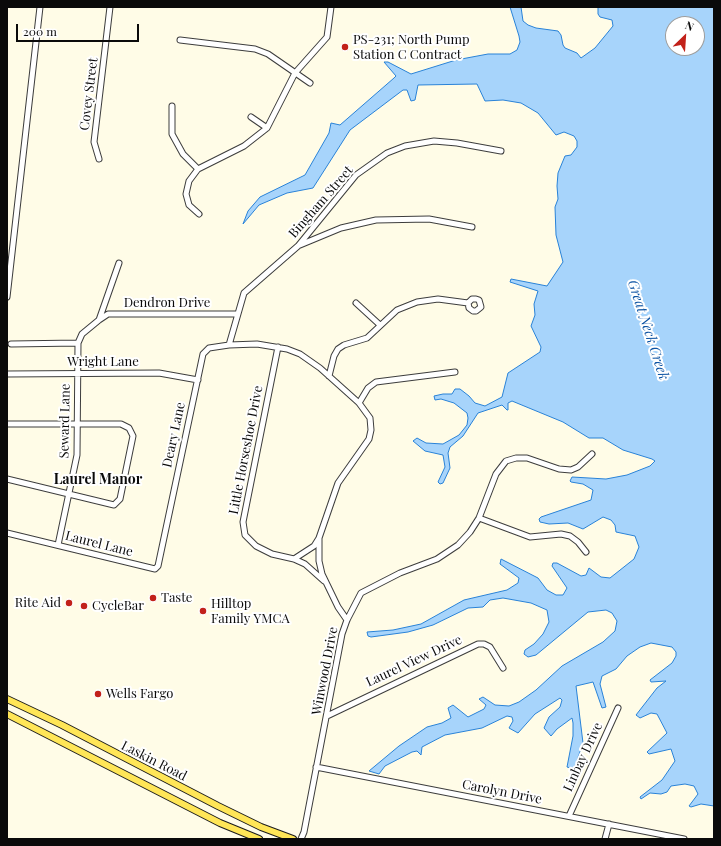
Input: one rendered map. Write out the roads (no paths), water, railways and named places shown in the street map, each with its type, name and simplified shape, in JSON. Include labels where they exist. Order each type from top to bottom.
[{"type":"main road","name":"Laskin Road","points":[[7,699],[62,725],[218,806],[261,827],[293,839]]},
{"type":"main road","name":"Laskin Road","points":[[7,714],[220,823],[259,839]]},
{"type":"street","points":[[7,297],[40,7]]},
{"type":"street","name":"Covey Street","points":[[99,159],[94,142],[110,7]]},
{"type":"street","points":[[199,214],[189,205],[186,194],[189,181],[198,169],[244,146],[267,128],[295,73],[327,37],[332,7]]},
{"type":"street","points":[[180,40],[255,49],[268,54],[310,83]]},
{"type":"street","points":[[172,106],[172,134],[183,154],[198,169]]},
{"type":"street","points":[[251,117],[267,128]]},
{"type":"street","name":"Bingham Street","points":[[229,345],[236,314],[244,294],[298,246],[356,175],[387,153],[405,146],[434,141],[457,142],[501,151]]},
{"type":"street","points":[[298,246],[341,228],[376,220],[429,219],[472,227]]},
{"type":"street","points":[[10,344],[78,343],[82,334],[99,320],[119,263]]},
{"type":"street","points":[[329,376],[334,356],[338,349],[367,338],[397,310],[418,302],[448,299],[468,303]]},
{"type":"street","points":[[356,303],[380,325]]},
{"type":"street","name":"Dendron Drive","points":[[99,320],[108,314],[236,314]]},
{"type":"street","name":"Seward Lane","points":[[58,545],[77,462],[78,343]]},
{"type":"street","points":[[229,345],[257,344],[278,347],[300,354],[329,376],[360,403],[370,418],[371,434],[338,482],[319,538],[314,546],[294,559]]},
{"type":"street","name":"Deary Lane","points":[[163,539],[203,354],[209,348],[229,345]]},
{"type":"street","name":"Little Horseshoe Drive","points":[[278,347],[242,522],[245,535],[256,546],[272,554],[294,559],[305,564],[325,581]]},
{"type":"street","points":[[360,403],[368,388],[376,382],[455,372]]},
{"type":"street","name":"Wright Lane","points":[[7,374],[159,373],[198,380]]},
{"type":"street","points":[[7,424],[124,425],[132,431],[133,436],[120,499],[114,504],[70,495],[7,479]]},
{"type":"street","name":"Winwood Drive","points":[[301,839],[327,716],[342,634],[347,620],[361,593],[400,573],[422,566],[442,556],[462,541],[479,518],[496,474],[506,461],[516,458],[527,458],[559,469],[571,470],[578,467],[592,454]]},
{"type":"street","points":[[479,518],[530,537],[561,534],[570,536],[578,542],[586,552]]},
{"type":"street","name":"Laurel Lane","points":[[7,533],[153,569],[158,566],[163,539]]},
{"type":"street","points":[[319,538],[320,568],[338,608],[347,620]]},
{"type":"street","name":"Laurel View Drive","points":[[327,716],[478,644],[484,644],[490,647],[503,668]]},
{"type":"street","name":"Linbay Drive","points":[[569,816],[618,708]]},
{"type":"street","name":"Carolyn Drive","points":[[316,767],[684,839]]},
{"type":"street","points":[[605,839],[609,824]]},
{"type":"water","name":"Great Neck Creek","points":[[510,7],[521,7],[523,21],[528,25],[536,28],[558,31],[561,35],[565,48],[577,53],[581,58],[595,48],[613,26],[612,20],[600,17],[598,14],[598,7],[714,7],[714,806],[701,804],[691,807],[689,806],[698,794],[694,786],[685,784],[671,786],[667,792],[661,794],[650,793],[641,799],[640,797],[662,780],[675,761],[671,749],[649,754],[647,752],[667,733],[657,714],[651,713],[640,718],[636,715],[657,688],[666,681],[651,682],[650,680],[672,663],[676,656],[676,652],[672,647],[651,643],[640,647],[627,656],[616,669],[602,676],[600,684],[606,707],[602,708],[593,682],[576,686],[583,743],[574,769],[567,767],[573,736],[572,718],[557,729],[551,736],[544,728],[549,717],[560,707],[562,700],[560,698],[535,714],[518,733],[509,728],[513,721],[512,717],[507,716],[482,728],[445,735],[422,747],[421,755],[417,751],[412,752],[385,766],[379,774],[369,771],[399,746],[427,727],[442,723],[451,718],[448,708],[453,705],[468,717],[484,709],[486,705],[479,699],[483,697],[495,705],[509,706],[519,702],[536,690],[562,666],[603,642],[615,631],[617,621],[612,613],[606,610],[588,612],[536,655],[528,657],[524,654],[525,650],[534,644],[543,634],[549,622],[547,610],[531,603],[503,598],[490,600],[483,607],[468,608],[433,625],[408,632],[371,637],[368,636],[367,632],[393,630],[421,624],[464,600],[507,590],[518,583],[519,578],[500,564],[501,559],[538,578],[547,590],[556,595],[563,595],[567,588],[552,566],[553,563],[557,563],[581,576],[586,575],[589,568],[601,577],[610,578],[634,559],[639,547],[635,536],[616,532],[615,525],[611,520],[603,517],[583,529],[568,523],[549,524],[540,522],[539,519],[591,500],[593,490],[583,484],[571,482],[572,477],[606,479],[627,475],[650,466],[655,461],[623,450],[603,438],[589,438],[563,422],[512,401],[508,403],[508,410],[502,405],[478,413],[463,436],[450,447],[448,453],[450,468],[443,483],[440,484],[438,482],[445,467],[443,455],[425,451],[413,441],[417,438],[426,443],[443,444],[459,435],[467,425],[467,413],[454,403],[441,399],[435,400],[434,396],[452,394],[455,389],[460,389],[475,403],[485,406],[502,397],[508,373],[540,352],[541,347],[531,326],[535,315],[534,304],[538,291],[510,282],[511,279],[547,286],[563,262],[556,235],[555,207],[558,199],[558,173],[565,156],[571,155],[577,147],[577,141],[574,136],[564,132],[556,135],[538,113],[521,103],[503,100],[485,101],[477,84],[418,85],[415,100],[411,101],[407,90],[403,90],[350,130],[313,188],[287,193],[259,205],[243,224],[248,211],[260,197],[305,175],[329,133],[331,123],[340,125],[396,76],[384,62],[388,62],[411,74],[456,60],[488,54],[510,54],[517,50],[520,42]]},
{"type":"place","name":"PS-231; North Pump Station C Contract","points":[[345,47]]},
{"type":"place","name":"Taste","points":[[153,598]]},
{"type":"place","name":"Rite Aid","points":[[69,603]]},
{"type":"place","name":"CycleBar","points":[[84,606]]},
{"type":"place","name":"Hilltop Family YMCA","points":[[203,611]]},
{"type":"place","name":"Wells Fargo","points":[[98,694]]},
{"type":"district","name":"Laurel Manor","points":[[98,480]]}]
